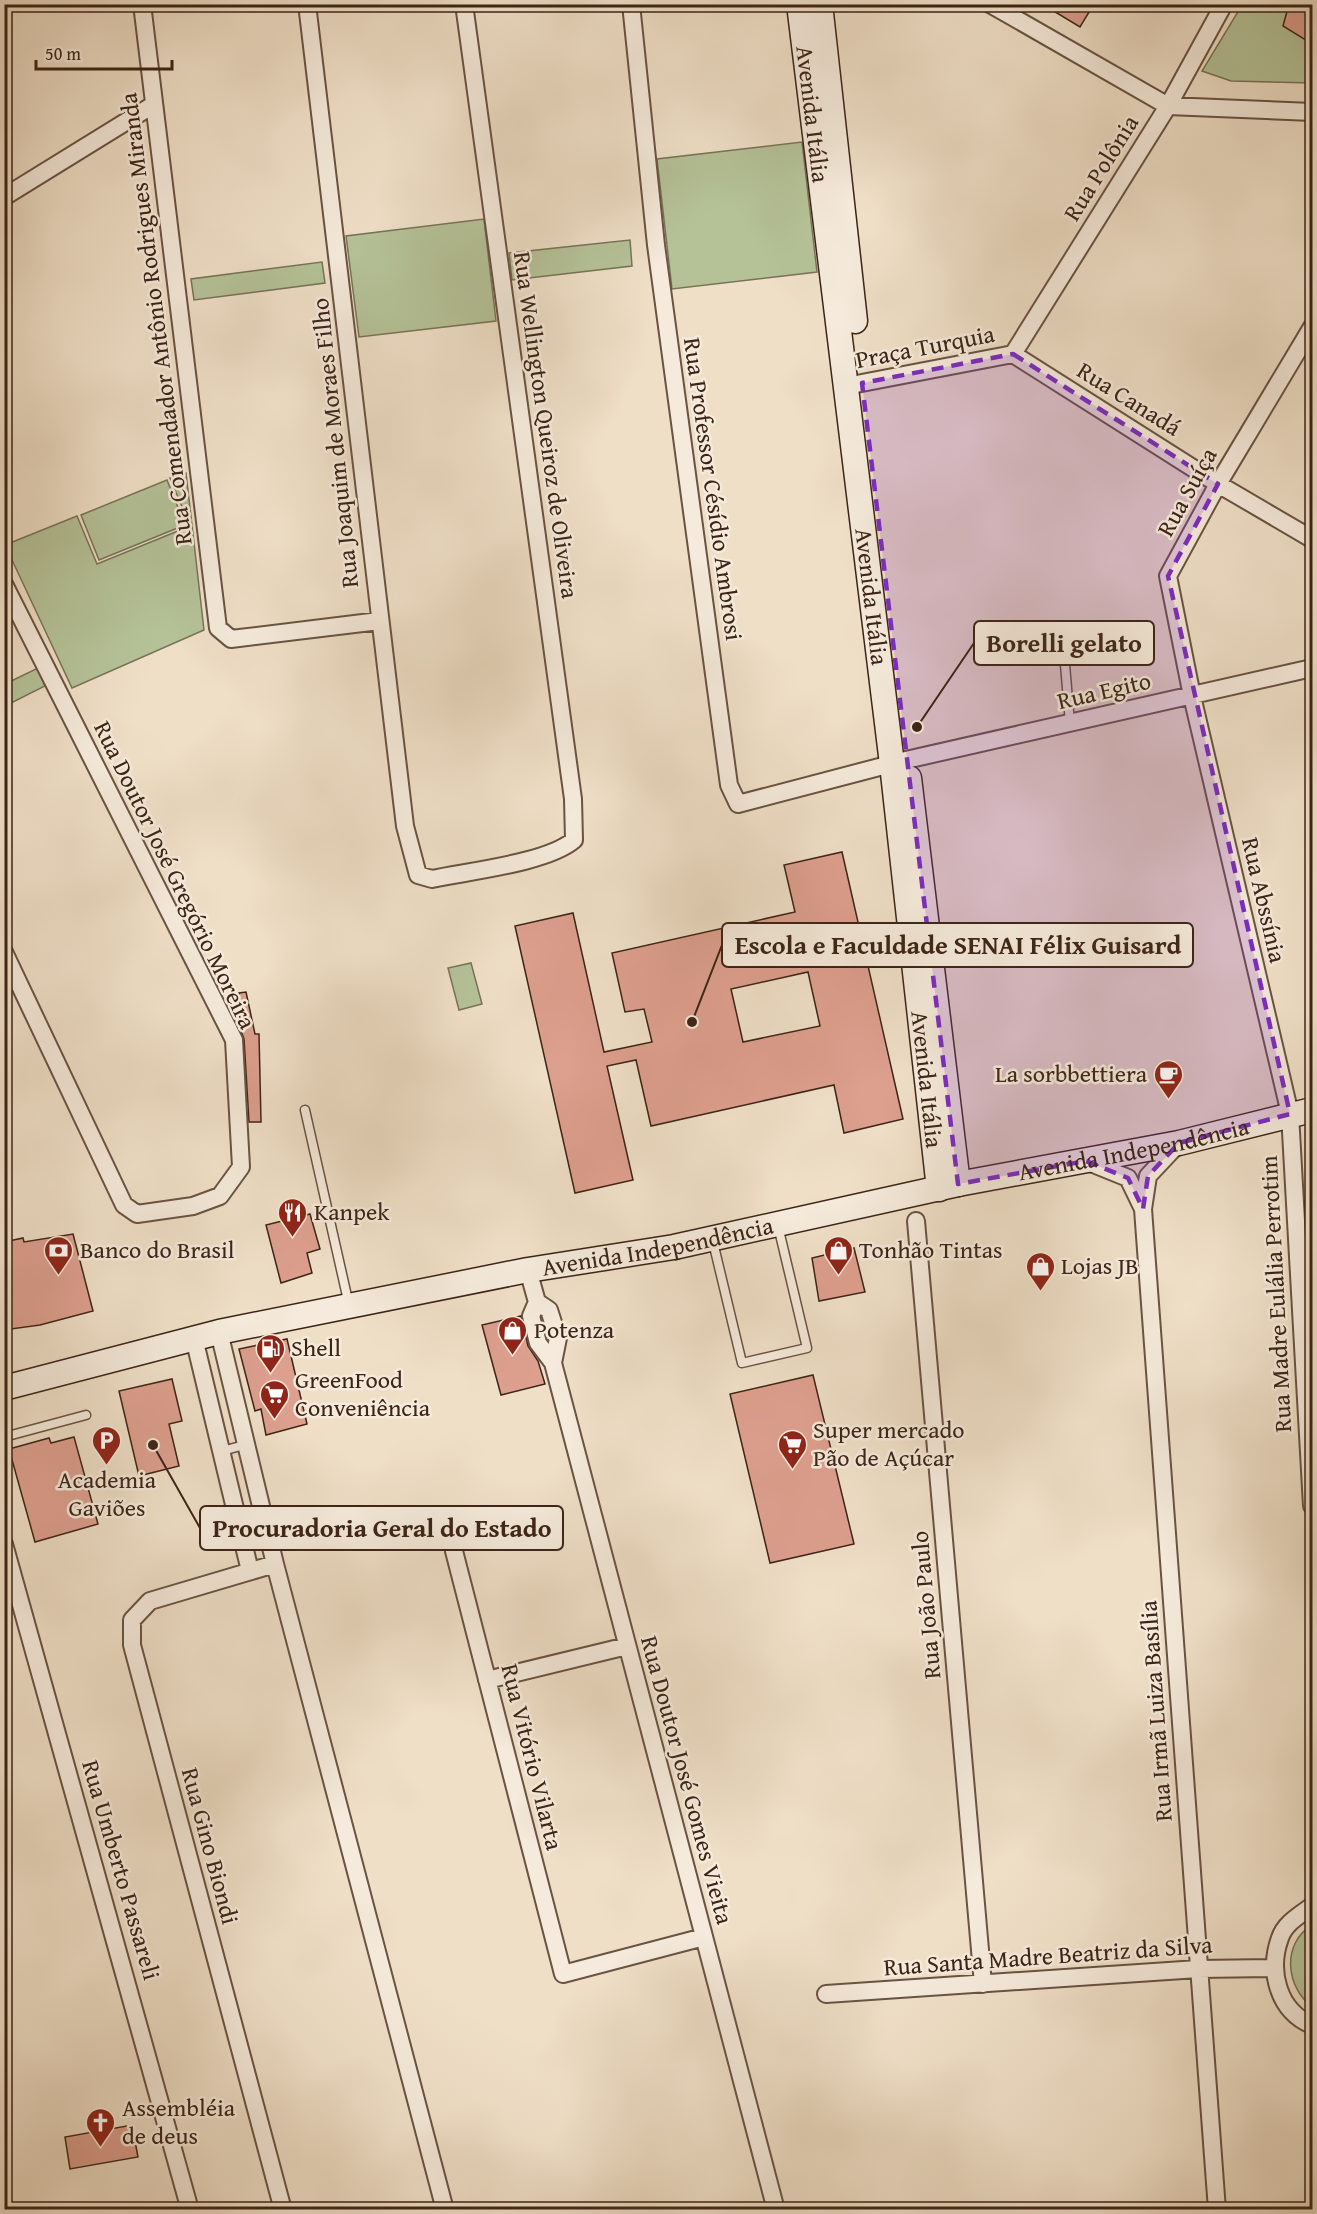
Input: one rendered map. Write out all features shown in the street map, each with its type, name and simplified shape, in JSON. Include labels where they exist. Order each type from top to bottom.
[{"type":"main road","name":"Avenida Itália","points":[[799,4],[854,385],[899,762],[915,820],[945,1085],[949,1186]]},
{"type":"main road","name":"Avenida Itália","points":[[820,4],[854,385]]},
{"type":"main road","name":"Avenida Independência","points":[[4,1388],[219,1332],[528,1270],[674,1247],[949,1186],[1179,1143],[1301,1112]]},
{"type":"street","name":"Rua Comendador Antônio Rodrigues Miranda","points":[[142,4],[218,628],[231,639],[380,621]]},
{"type":"street","name":"Rua Joaquim de Moraes Filho","points":[[307,4],[405,826],[418,875]]},
{"type":"street","name":"Rua Wellington Queiroz de Oliveira","points":[[418,875],[432,879],[535,858],[565,848],[574,840],[573,799],[464,4]]},
{"type":"street","name":"Rua Professor Césídio Ambrosi","points":[[631,4],[656,245],[729,785],[738,804],[899,762]]},
{"type":"street","points":[[990,4],[1168,106],[1312,112]]},
{"type":"street","name":"Rua Polônia","points":[[1013,354],[1168,106],[1224,4]]},
{"type":"street","points":[[4,197],[153,105]]},
{"type":"street","name":"Rua Suíça","points":[[1192,696],[1168,576],[1218,484],[1312,327]]},
{"type":"street","name":"Praça Turquia","points":[[854,385],[1013,354]]},
{"type":"street","name":"Rua Canadá","points":[[1013,354],[1218,484],[1312,539]]},
{"type":"street","name":"Rua Doutor José Gregório Moreira","points":[[4,584],[234,1040],[241,1167],[220,1196],[193,1206],[137,1214],[124,1205],[4,952]]},
{"type":"street","name":"Rua Egito","points":[[899,762],[1312,668]]},
{"type":"street","name":"Rua Abssínia","points":[[1192,696],[1301,1112]]},
{"type":"street","name":"Rua Madre Eulália Perrotim","points":[[1301,1112],[1312,1506]]},
{"type":"street","name":"Rua Irmã Luiza Basília","points":[[1179,1143],[1148,1176],[1143,1209],[1217,2210]]},
{"type":"street","name":"Rua Irmã Luiza Basília","points":[[1086,1161],[1128,1178],[1143,1209]]},
{"type":"street","name":"Rua João Paulo","points":[[916,1221],[983,1984]]},
{"type":"street","name":"Rua Doutor José Gomes Vieita","points":[[528,1270],[537,1302],[531,1316],[533,1325],[538,1343],[553,1363],[776,2210]]},
{"type":"street","points":[[219,1332],[248,1444],[275,1564],[445,2210]]},
{"type":"street","points":[[194,1338],[250,1571]]},
{"type":"street","name":"Rua Umberto Passareli","points":[[6,1551],[190,2210]]},
{"type":"street","name":"Rua Vitório Vilarta","points":[[454,1551],[563,1974],[704,1937]]},
{"type":"street","name":"Rua Gino Biondi","points":[[275,1564],[150,1601],[132,1620],[132,1645],[282,2210]]},
{"type":"street","points":[[487,1680],[627,1646]]},
{"type":"street","points":[[1312,1906],[1292,1920],[1280,1937],[1274,1968],[1276,1982],[1285,2002],[1301,2019],[1312,2025]]},
{"type":"street","name":"Rua Santa Madre Beatriz da Silva","points":[[826,1994],[1198,1969],[1274,1968]]},
{"type":"lane","points":[[1064,653],[1070,723]]},
{"type":"lane","points":[[305,1110],[349,1306]]},
{"type":"lane","points":[[712,1238],[742,1363],[807,1348],[777,1224]]},
{"type":"lane","points":[[4,1437],[86,1415]]},
{"type":"lane","points":[[222,1451],[248,1444]]},
{"type":"highlighted area","points":[[1013,354],[1218,484],[1168,576],[1290,1114],[1179,1143],[1148,1176],[1143,1209],[1128,1178],[1086,1161],[958,1184],[862,383]]},
{"type":"green space","points":[[1242,5],[1312,5],[1312,83],[1231,81],[1202,71]]},
{"type":"green space","points":[[802,142],[817,272],[672,289],[657,159]]},
{"type":"green space","points":[[484,219],[496,321],[359,337],[346,236]]},
{"type":"green space","points":[[630,240],[632,266],[512,280],[509,253]]},
{"type":"green space","points":[[322,262],[325,283],[194,300],[191,279]]},
{"type":"green space","points":[[186,473],[204,630],[72,688],[5,545],[77,516],[97,564],[190,526],[170,478]]},
{"type":"green space","points":[[167,480],[185,525],[99,560],[81,515]]},
{"type":"green space","points":[[38,668],[45,686],[5,706],[5,684]]},
{"type":"green space","points":[[471,963],[482,1004],[459,1010],[448,968]]},
{"type":"green space","points":[[1312,1925],[1312,2007],[1303,1999],[1297,1988],[1292,1977],[1291,1966],[1295,1943]]},
{"type":"building","points":[[1042,4],[1094,4],[1080,27]]},
{"type":"building","points":[[1289,4],[1312,4],[1312,44],[1283,26]]},
{"type":"building","points":[[842,852],[903,1119],[844,1133],[834,1085],[651,1126],[636,1060],[607,1066],[633,1180],[575,1193],[515,926],[573,913],[604,1052],[652,1042],[644,1009],[625,1012],[612,953],[795,912],[784,865]],"holes":[[[808,972],[820,1026],[743,1042],[731,989]]]},
{"type":"building","points":[[246,992],[255,1034],[259,1034],[261,1122],[249,1122],[239,993]]},
{"type":"building","name":"Kanpek","points":[[310,1214],[320,1249],[307,1253],[312,1273],[281,1283],[266,1225]]},
{"type":"building","points":[[73,1234],[93,1311],[40,1325],[4,1330],[4,1242],[23,1238],[24,1242]]},
{"type":"building","name":"Tonhão Tintas","points":[[854,1248],[865,1292],[819,1301],[812,1258]]},
{"type":"building","name":"Potenza","points":[[521,1316],[528,1346],[538,1361],[545,1384],[501,1395],[482,1325]]},
{"type":"building","name":"Shell","points":[[287,1339],[307,1424],[266,1435],[261,1409],[255,1411],[239,1349]]},
{"type":"building","name":"Super mercado Pão de Açúcar","points":[[813,1375],[854,1544],[770,1563],[730,1394]]},
{"type":"building","points":[[172,1379],[182,1421],[169,1424],[179,1466],[139,1476],[119,1391]]},
{"type":"building","points":[[74,1437],[98,1524],[35,1542],[9,1449],[49,1438],[51,1443]]},
{"type":"building","name":"Assembléia de deus","points":[[132,2125],[138,2157],[70,2169],[65,2137]]},
{"type":"place","name":"Borelli gelato","points":[[917,727]]},
{"type":"place","name":"Escola e Faculdade SENAI Félix Guisard","points":[[692,1022]]},
{"type":"place","name":"La sorbbettiera","points":[[1168,1100]]},
{"type":"place","name":"Kanpek","points":[[293,1238]]},
{"type":"place","name":"Banco do Brasil","points":[[59,1276]]},
{"type":"place","name":"Tonhão Tintas","points":[[838,1276]]},
{"type":"place","name":"Lojas JB","points":[[1040,1292]]},
{"type":"place","name":"Potenza","points":[[513,1356]]},
{"type":"place","name":"Shell","points":[[270,1374]]},
{"type":"place","name":"GreenFood Conveniência","points":[[274,1420]]},
{"type":"place","name":"Procuradoria Geral do Estado","points":[[153,1445]]},
{"type":"place","name":"Academia Gaviões","points":[[107,1466]]},
{"type":"place","name":"Super mercado Pão de Açúcar","points":[[792,1470]]},
{"type":"place","name":"Assembléia de deus","points":[[101,2148]]}]
